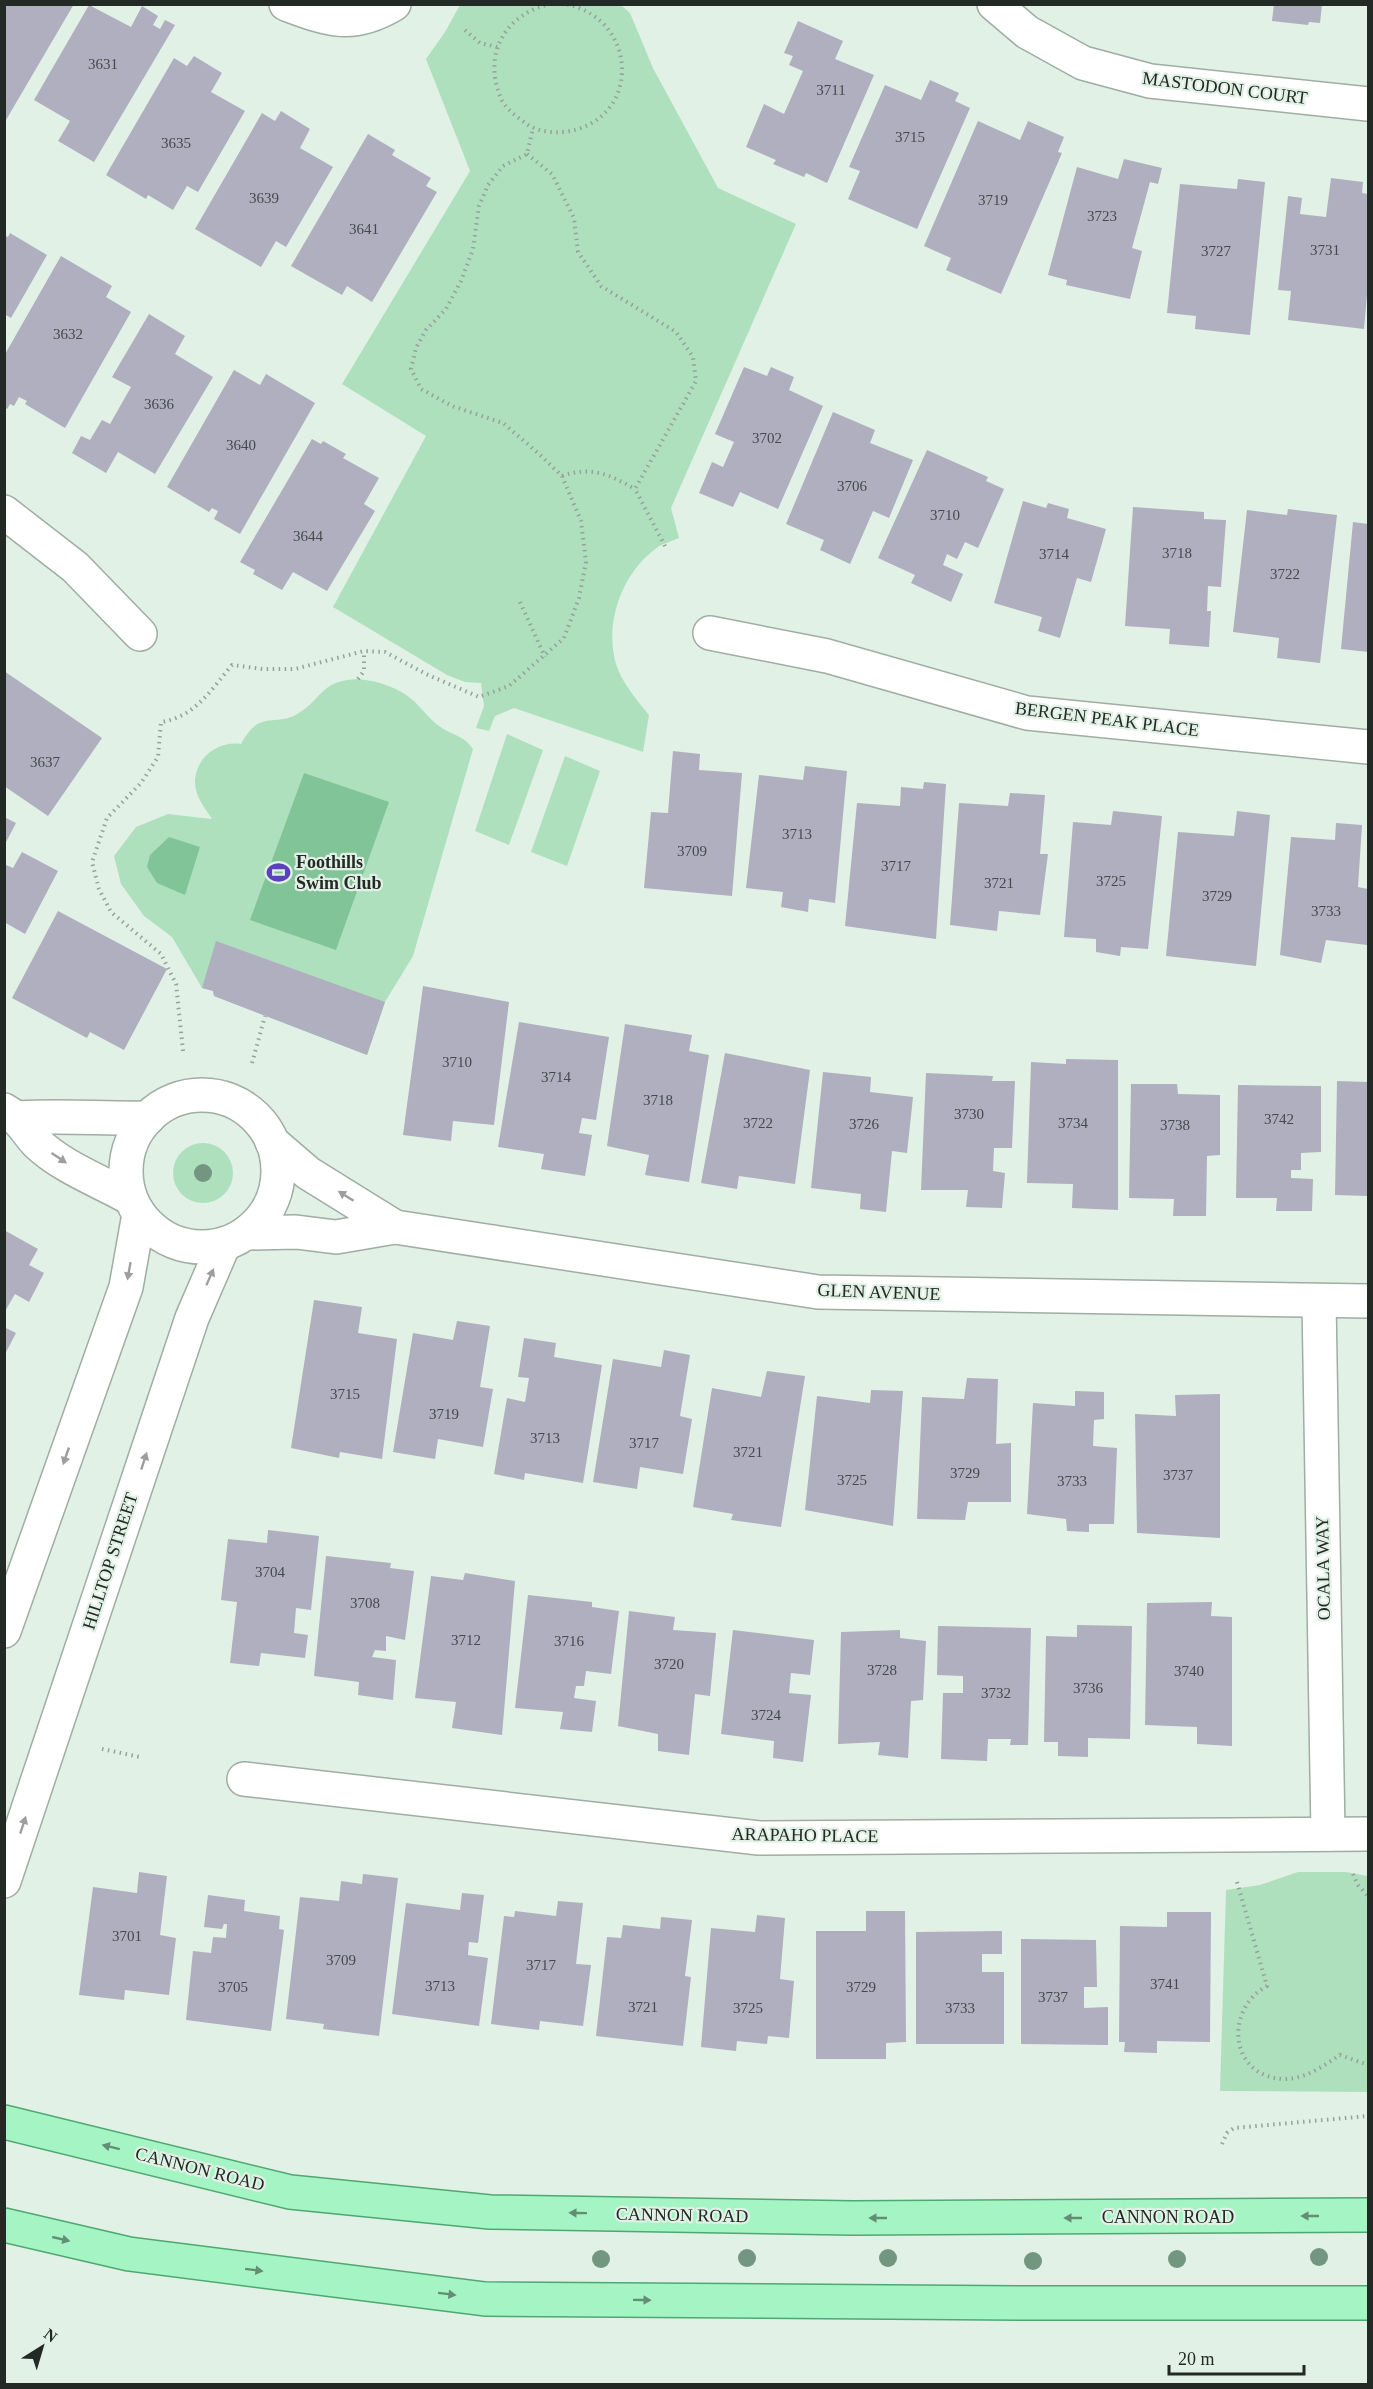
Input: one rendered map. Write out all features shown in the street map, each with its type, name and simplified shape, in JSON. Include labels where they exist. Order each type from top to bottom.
[{"type":"main road","name":"CANNON ROAD","points":[[4,2122],[290,2192],[490,2212],[853,2218],[1368,2215]]},
{"type":"main road","points":[[4,2225],[129,2254],[485,2298],[1024,2303],[1368,2303]]},
{"type":"street","points":[[286,4],[315,15],[349,22],[377,14],[394,4]]},
{"type":"street","name":"MASTODON COURT","points":[[994,4],[1026,32],[1083,63],[1150,81],[1368,104]]},
{"type":"street","points":[[4,512],[75,567],[140,634]]},
{"type":"street","name":"BERGEN PEAK PLACE","points":[[710,633],[827,656],[1027,713],[1368,747]]},
{"type":"street","points":[[4,1631],[126,1287],[135,1206],[126,1163],[134,1138],[148,1118],[168,1103],[192,1096],[216,1097],[240,1105],[258,1121],[272,1142],[278,1166],[277,1191],[265,1214],[236,1238],[201,1247],[177,1243],[155,1232],[135,1206],[37,1143],[12,1114]]},
{"type":"street","points":[[12,1114],[115,1119],[148,1118]]},
{"type":"street","name":"GLEN AVENUE","points":[[272,1142],[308,1173],[395,1227]]},
{"type":"street","name":"GLEN AVENUE","points":[[236,1238],[296,1232],[336,1237],[395,1227],[818,1292],[1368,1301]]},
{"type":"street","name":"HILLTOP STREET","points":[[4,1881],[188,1329],[236,1238]]},
{"type":"street","name":"OCALA WAY","points":[[1319,1301],[1328,1834]]},
{"type":"street","name":"ARAPAHO PLACE","points":[[244,1779],[759,1838],[1368,1834]]},
{"type":"path","points":[[551,4],[536,7],[517,18],[502,35],[494,56],[494,78],[501,99],[514,116],[533,128],[553,133],[574,131],[593,123],[608,109],[619,92],[622,72],[621,51],[612,33],[598,17],[580,6],[565,4]]},
{"type":"path","points":[[465,30],[480,43],[497,47]]},
{"type":"path","points":[[527,154],[533,128]]},
{"type":"path","points":[[183,1051],[176,984],[161,954],[111,912],[99,889],[92,862],[107,818],[141,783],[158,757],[161,722],[174,720],[196,708],[232,665],[263,669],[295,669],[364,651],[385,652],[426,674],[479,696],[509,686],[564,638],[579,598],[586,562],[581,521],[562,476],[503,423],[452,406],[421,389],[411,369],[416,348],[426,330],[446,309],[462,281],[473,249],[479,206],[488,185],[503,166],[527,154]]},
{"type":"path","points":[[527,154],[552,174],[574,218],[578,252],[601,286],[676,332],[693,357],[696,381],[635,489]]},
{"type":"path","points":[[562,476],[580,470],[594,471],[615,478],[635,489],[666,548]]},
{"type":"path","points":[[520,602],[544,657]]},
{"type":"path","points":[[358,679],[364,671],[364,651]]},
{"type":"path","points":[[252,1063],[265,1016]]},
{"type":"path","points":[[102,1749],[140,1757]]},
{"type":"path","points":[[1349,1866],[1358,1886],[1368,1896]]},
{"type":"path","points":[[1237,1882],[1267,1986],[1247,2001],[1242,2014],[1238,2037],[1239,2049],[1245,2058],[1254,2069],[1284,2079],[1308,2074],[1340,2055],[1368,2065]]},
{"type":"path","points":[[1222,2144],[1227,2133],[1234,2128],[1368,2116]]},
{"type":"shaded area","points":[[460,5],[621,5],[630,13],[653,68],[718,188],[796,224],[671,508],[679,538],[660,546],[645,558],[626,584],[619,600],[612,632],[613,648],[622,678],[649,715],[643,752],[514,708],[495,716],[489,731],[476,728],[484,706],[481,683],[465,682],[447,675],[333,607],[426,436],[342,384],[470,171],[426,59]]},
{"type":"shaded area","name":"Foothills Swim Club","points":[[358,679],[381,683],[402,692],[438,725],[463,739],[473,749],[413,956],[385,1002],[367,1055],[214,996],[213,991],[202,988],[172,937],[144,916],[121,884],[114,856],[136,827],[168,814],[212,819],[203,806],[195,786],[200,764],[210,752],[225,745],[241,744],[248,733],[261,722],[282,719],[299,713],[329,686],[346,680]]},
{"type":"shaded area","points":[[507,734],[543,750],[509,845],[475,831]]},
{"type":"shaded area","points":[[565,756],[600,771],[567,866],[531,852]]},
{"type":"shaded area","points":[[304,773],[389,802],[336,950],[250,920]]},
{"type":"shaded area","points":[[169,837],[200,847],[185,895],[157,883],[147,867],[150,855]]},
{"type":"shaded area","points":[[203,1143],[224,1152],[233,1173],[224,1194],[203,1203],[182,1194],[173,1173],[182,1152]]},
{"type":"shaded area","points":[[1298,1872],[1346,1872],[1368,1876],[1368,2092],[1220,2091],[1226,1890],[1260,1885]]},
{"type":"building","points":[[4,4],[74,4],[6,120],[4,119]]},
{"type":"building","points":[[1274,4],[1322,4],[1320,23],[1309,22],[1308,25],[1272,21]]},
{"type":"building","points":[[89,5],[131,27],[142,6],[158,16],[153,25],[160,29],[165,20],[175,25],[94,162],[58,141],[70,121],[34,100]]},
{"type":"building","points":[[798,21],[843,41],[835,59],[874,75],[827,183],[806,173],[804,177],[773,164],[776,160],[746,147],[764,104],[784,114],[803,71],[789,65],[793,56],[784,53]]},
{"type":"building","points":[[194,56],[222,73],[211,92],[245,111],[198,192],[187,186],[173,210],[148,195],[146,199],[106,175],[174,58],[187,66]]},
{"type":"building","points":[[930,80],[959,93],[955,101],[970,108],[917,229],[848,199],[860,171],[849,167],[885,85],[921,100]]},
{"type":"building","points":[[281,111],[310,129],[300,148],[333,167],[286,247],[276,241],[261,267],[195,229],[262,113],[275,121]]},
{"type":"building","points":[[978,121],[1020,140],[1028,121],[1064,137],[1058,152],[1062,153],[1001,294],[946,270],[951,258],[924,246]]},
{"type":"building","points":[[368,134],[395,150],[392,155],[431,178],[426,186],[437,192],[372,302],[347,286],[342,295],[291,266]]},
{"type":"building","points":[[1124,159],[1162,168],[1158,184],[1150,182],[1132,248],[1142,251],[1130,299],[1066,285],[1067,280],[1048,275],[1077,167],[1118,179]]},
{"type":"building","points":[[1331,178],[1363,182],[1362,193],[1368,194],[1368,283],[1364,329],[1288,320],[1291,291],[1278,290],[1288,196],[1302,198],[1300,214],[1326,217]]},
{"type":"building","points":[[1238,179],[1265,182],[1250,335],[1195,329],[1196,316],[1167,313],[1180,184],[1237,189]]},
{"type":"building","points":[[10,233],[47,255],[11,318],[4,314],[4,235],[8,237]]},
{"type":"building","points":[[61,256],[112,286],[106,297],[131,312],[65,428],[25,404],[27,401],[19,397],[14,406],[10,404],[7,409],[4,407],[4,356]]},
{"type":"building","points":[[149,314],[185,336],[175,354],[213,377],[155,474],[118,452],[106,473],[72,453],[81,436],[90,440],[102,420],[110,424],[131,387],[112,377]]},
{"type":"building","points":[[744,367],[767,376],[771,367],[794,377],[789,390],[823,406],[778,509],[740,492],[733,507],[699,493],[712,462],[723,467],[734,442],[715,434]]},
{"type":"building","points":[[234,370],[260,385],[266,374],[315,403],[240,534],[214,519],[218,511],[212,508],[209,512],[167,487]]},
{"type":"building","points":[[833,412],[875,430],[870,443],[913,460],[889,518],[873,511],[850,564],[820,550],[824,540],[786,524]]},
{"type":"building","points":[[312,439],[321,444],[323,441],[346,454],[343,458],[379,478],[364,504],[375,511],[327,591],[293,572],[282,590],[253,574],[255,570],[240,562]]},
{"type":"building","points":[[927,450],[988,477],[986,481],[1004,489],[978,548],[965,542],[957,559],[947,554],[943,565],[963,574],[951,602],[911,583],[915,575],[878,558]]},
{"type":"building","points":[[1023,501],[1046,508],[1048,503],[1069,509],[1067,518],[1106,529],[1091,582],[1077,578],[1060,638],[1038,631],[1042,617],[994,603]]},
{"type":"building","points":[[1133,507],[1204,512],[1204,519],[1226,520],[1221,587],[1208,586],[1207,611],[1211,611],[1209,647],[1169,644],[1170,629],[1125,626]]},
{"type":"building","points":[[1288,509],[1337,515],[1320,663],[1277,658],[1279,638],[1233,632],[1247,510],[1287,515]]},
{"type":"building","points":[[1353,522],[1368,524],[1368,652],[1341,649]]},
{"type":"building","points":[[4,671],[102,738],[48,816],[4,786]]},
{"type":"building","points":[[673,751],[700,754],[699,770],[742,773],[732,896],[644,888],[651,812],[668,813]]},
{"type":"building","points":[[805,766],[847,771],[835,903],[809,899],[808,912],[781,907],[783,892],[746,888],[759,775],[803,780]]},
{"type":"building","points":[[924,782],[946,784],[936,939],[845,926],[857,803],[900,806],[901,787],[923,789]]},
{"type":"building","points":[[1010,793],[1045,795],[1040,854],[1048,854],[1040,915],[999,911],[997,931],[950,925],[959,803],[1008,806]]},
{"type":"building","points":[[1113,811],[1162,816],[1148,949],[1121,947],[1120,956],[1096,952],[1096,939],[1064,937],[1073,822],[1111,825]]},
{"type":"building","points":[[1237,811],[1270,815],[1256,966],[1166,956],[1178,832],[1234,836]]},
{"type":"building","points":[[4,817],[16,823],[4,846]]},
{"type":"building","points":[[1336,823],[1362,825],[1358,887],[1368,889],[1367,945],[1326,940],[1321,963],[1280,955],[1291,837],[1335,840]]},
{"type":"building","points":[[22,852],[58,871],[25,934],[4,922],[4,864],[13,868]]},
{"type":"building","points":[[58,911],[167,969],[124,1050],[90,1032],[87,1038],[12,998]]},
{"type":"building","points":[[216,941],[385,1002],[367,1055],[214,996],[213,991],[202,988]]},
{"type":"building","points":[[423,986],[509,1002],[494,1125],[453,1121],[451,1141],[403,1135]]},
{"type":"building","points":[[519,1022],[609,1037],[596,1120],[582,1118],[579,1133],[592,1135],[585,1176],[541,1169],[544,1154],[498,1147]]},
{"type":"building","points":[[625,1024],[692,1035],[689,1051],[709,1055],[689,1182],[645,1175],[649,1155],[607,1146]]},
{"type":"building","points":[[725,1053],[810,1070],[795,1184],[739,1176],[737,1189],[701,1183]]},
{"type":"building","points":[[1066,1059],[1118,1060],[1118,1210],[1072,1208],[1073,1184],[1027,1183],[1031,1062],[1066,1064]]},
{"type":"building","points":[[823,1072],[871,1077],[870,1092],[913,1097],[907,1153],[892,1151],[886,1212],[860,1209],[861,1194],[811,1188]]},
{"type":"building","points":[[926,1073],[993,1076],[992,1081],[1015,1081],[1012,1148],[994,1148],[993,1171],[1005,1173],[1002,1208],[966,1207],[968,1190],[921,1190]]},
{"type":"building","points":[[1337,1081],[1368,1082],[1368,1196],[1335,1195]]},
{"type":"building","points":[[1131,1084],[1177,1084],[1178,1094],[1220,1095],[1220,1155],[1207,1156],[1206,1216],[1173,1216],[1174,1199],[1129,1198]]},
{"type":"building","points":[[1238,1085],[1321,1086],[1321,1152],[1301,1153],[1301,1170],[1291,1170],[1291,1178],[1313,1179],[1312,1211],[1276,1211],[1277,1198],[1236,1198]]},
{"type":"building","points":[[4,1230],[38,1249],[29,1265],[44,1273],[29,1302],[15,1294],[4,1313]]},
{"type":"building","points":[[314,1300],[362,1307],[358,1333],[397,1339],[382,1459],[340,1452],[339,1458],[291,1448]]},
{"type":"building","points":[[457,1321],[490,1326],[480,1387],[493,1389],[483,1447],[438,1439],[435,1459],[393,1452],[413,1333],[453,1340]]},
{"type":"building","points":[[4,1327],[16,1333],[4,1356]]},
{"type":"building","points":[[524,1338],[556,1343],[554,1357],[602,1365],[583,1483],[525,1473],[524,1480],[494,1474],[507,1398],[525,1402],[529,1378],[518,1377]]},
{"type":"building","points":[[664,1350],[690,1355],[680,1416],[692,1419],[683,1474],[640,1467],[637,1489],[593,1482],[613,1359],[661,1367]]},
{"type":"building","points":[[767,1371],[805,1376],[781,1527],[731,1520],[733,1514],[693,1507],[712,1388],[761,1397]]},
{"type":"building","points":[[967,1378],[998,1379],[996,1444],[1011,1443],[1011,1502],[968,1502],[965,1520],[917,1519],[922,1397],[964,1399]]},
{"type":"building","points":[[871,1390],[903,1391],[893,1526],[805,1510],[817,1396],[870,1403]]},
{"type":"building","points":[[1075,1391],[1104,1392],[1104,1419],[1094,1420],[1093,1446],[1117,1448],[1114,1524],[1089,1524],[1089,1532],[1067,1531],[1066,1519],[1027,1514],[1033,1403],[1075,1406]]},
{"type":"building","points":[[1220,1394],[1220,1538],[1137,1533],[1135,1414],[1176,1416],[1175,1395]]},
{"type":"building","points":[[268,1530],[319,1536],[311,1610],[296,1608],[294,1633],[308,1635],[305,1658],[261,1653],[259,1666],[230,1663],[237,1602],[221,1600],[228,1539],[267,1543]]},
{"type":"building","points":[[326,1556],[391,1563],[390,1568],[414,1571],[405,1640],[386,1636],[386,1651],[375,1650],[372,1657],[396,1660],[393,1700],[358,1695],[359,1682],[314,1676]]},
{"type":"building","points":[[465,1573],[515,1581],[502,1735],[452,1728],[456,1702],[415,1698],[431,1576],[463,1580]]},
{"type":"building","points":[[528,1595],[592,1602],[592,1607],[619,1611],[611,1674],[586,1671],[584,1686],[576,1686],[574,1698],[596,1701],[592,1732],[560,1729],[563,1712],[515,1708]]},
{"type":"building","points":[[1212,1602],[1211,1616],[1232,1617],[1232,1746],[1197,1744],[1197,1727],[1145,1725],[1147,1603]]},
{"type":"building","points":[[629,1611],[675,1617],[673,1630],[716,1633],[710,1696],[695,1694],[689,1755],[658,1751],[658,1734],[618,1726]]},
{"type":"building","points":[[1077,1625],[1132,1626],[1130,1739],[1088,1738],[1088,1757],[1058,1756],[1058,1742],[1044,1742],[1046,1636],[1077,1637]]},
{"type":"building","points":[[938,1626],[1031,1628],[1028,1745],[1010,1745],[1011,1739],[988,1739],[987,1761],[941,1759],[943,1693],[963,1693],[963,1676],[937,1675]]},
{"type":"building","points":[[733,1630],[814,1640],[810,1675],[791,1673],[789,1693],[811,1695],[803,1762],[773,1758],[774,1741],[721,1734]]},
{"type":"building","points":[[900,1630],[900,1638],[926,1641],[923,1700],[911,1701],[908,1758],[878,1755],[880,1742],[838,1744],[841,1632]]},
{"type":"building","points":[[139,1872],[167,1876],[160,1935],[176,1938],[169,1995],[125,1990],[124,2000],[79,1995],[93,1887],[137,1893]]},
{"type":"building","points":[[363,1874],[398,1878],[379,2036],[323,2029],[324,2024],[286,2019],[300,1897],[339,1901],[341,1881],[362,1884]]},
{"type":"building","points":[[462,1893],[484,1895],[478,1943],[469,1942],[468,1955],[488,1958],[479,2026],[392,2014],[406,1903],[460,1910]]},
{"type":"building","points":[[208,1895],[245,1900],[244,1911],[280,1916],[279,1929],[284,1930],[271,2031],[186,2020],[193,1951],[211,1953],[213,1937],[226,1938],[227,1924],[224,1924],[222,1929],[204,1927]]},
{"type":"building","points":[[558,1901],[583,1903],[576,1964],[591,1965],[583,2026],[540,2021],[539,2030],[491,2024],[504,1916],[514,1917],[515,1911],[556,1916]]},
{"type":"building","points":[[866,1911],[905,1911],[906,2042],[886,2043],[886,2059],[816,2059],[816,1931],[866,1931]]},
{"type":"building","points":[[1167,1912],[1211,1912],[1210,2042],[1157,2041],[1157,2053],[1124,2052],[1125,2042],[1119,2042],[1120,1926],[1167,1927]]},
{"type":"building","points":[[757,1915],[785,1918],[780,1979],[794,1981],[789,2038],[768,2036],[767,2044],[737,2041],[736,2051],[701,2047],[711,1928],[755,1932]]},
{"type":"building","points":[[661,1917],[692,1920],[685,1976],[691,1977],[683,2046],[596,2036],[607,1937],[621,1938],[623,1925],[660,1929]]},
{"type":"building","points":[[1002,1931],[1002,1954],[982,1954],[982,1972],[1004,1972],[1004,2044],[916,2044],[916,1932]]},
{"type":"building","points":[[1021,1939],[1096,1940],[1097,1987],[1084,1987],[1084,2008],[1108,2007],[1108,2045],[1021,2044]]},
{"type":"place","name":"Foothills Swim Club","points":[[278,872]]}]
